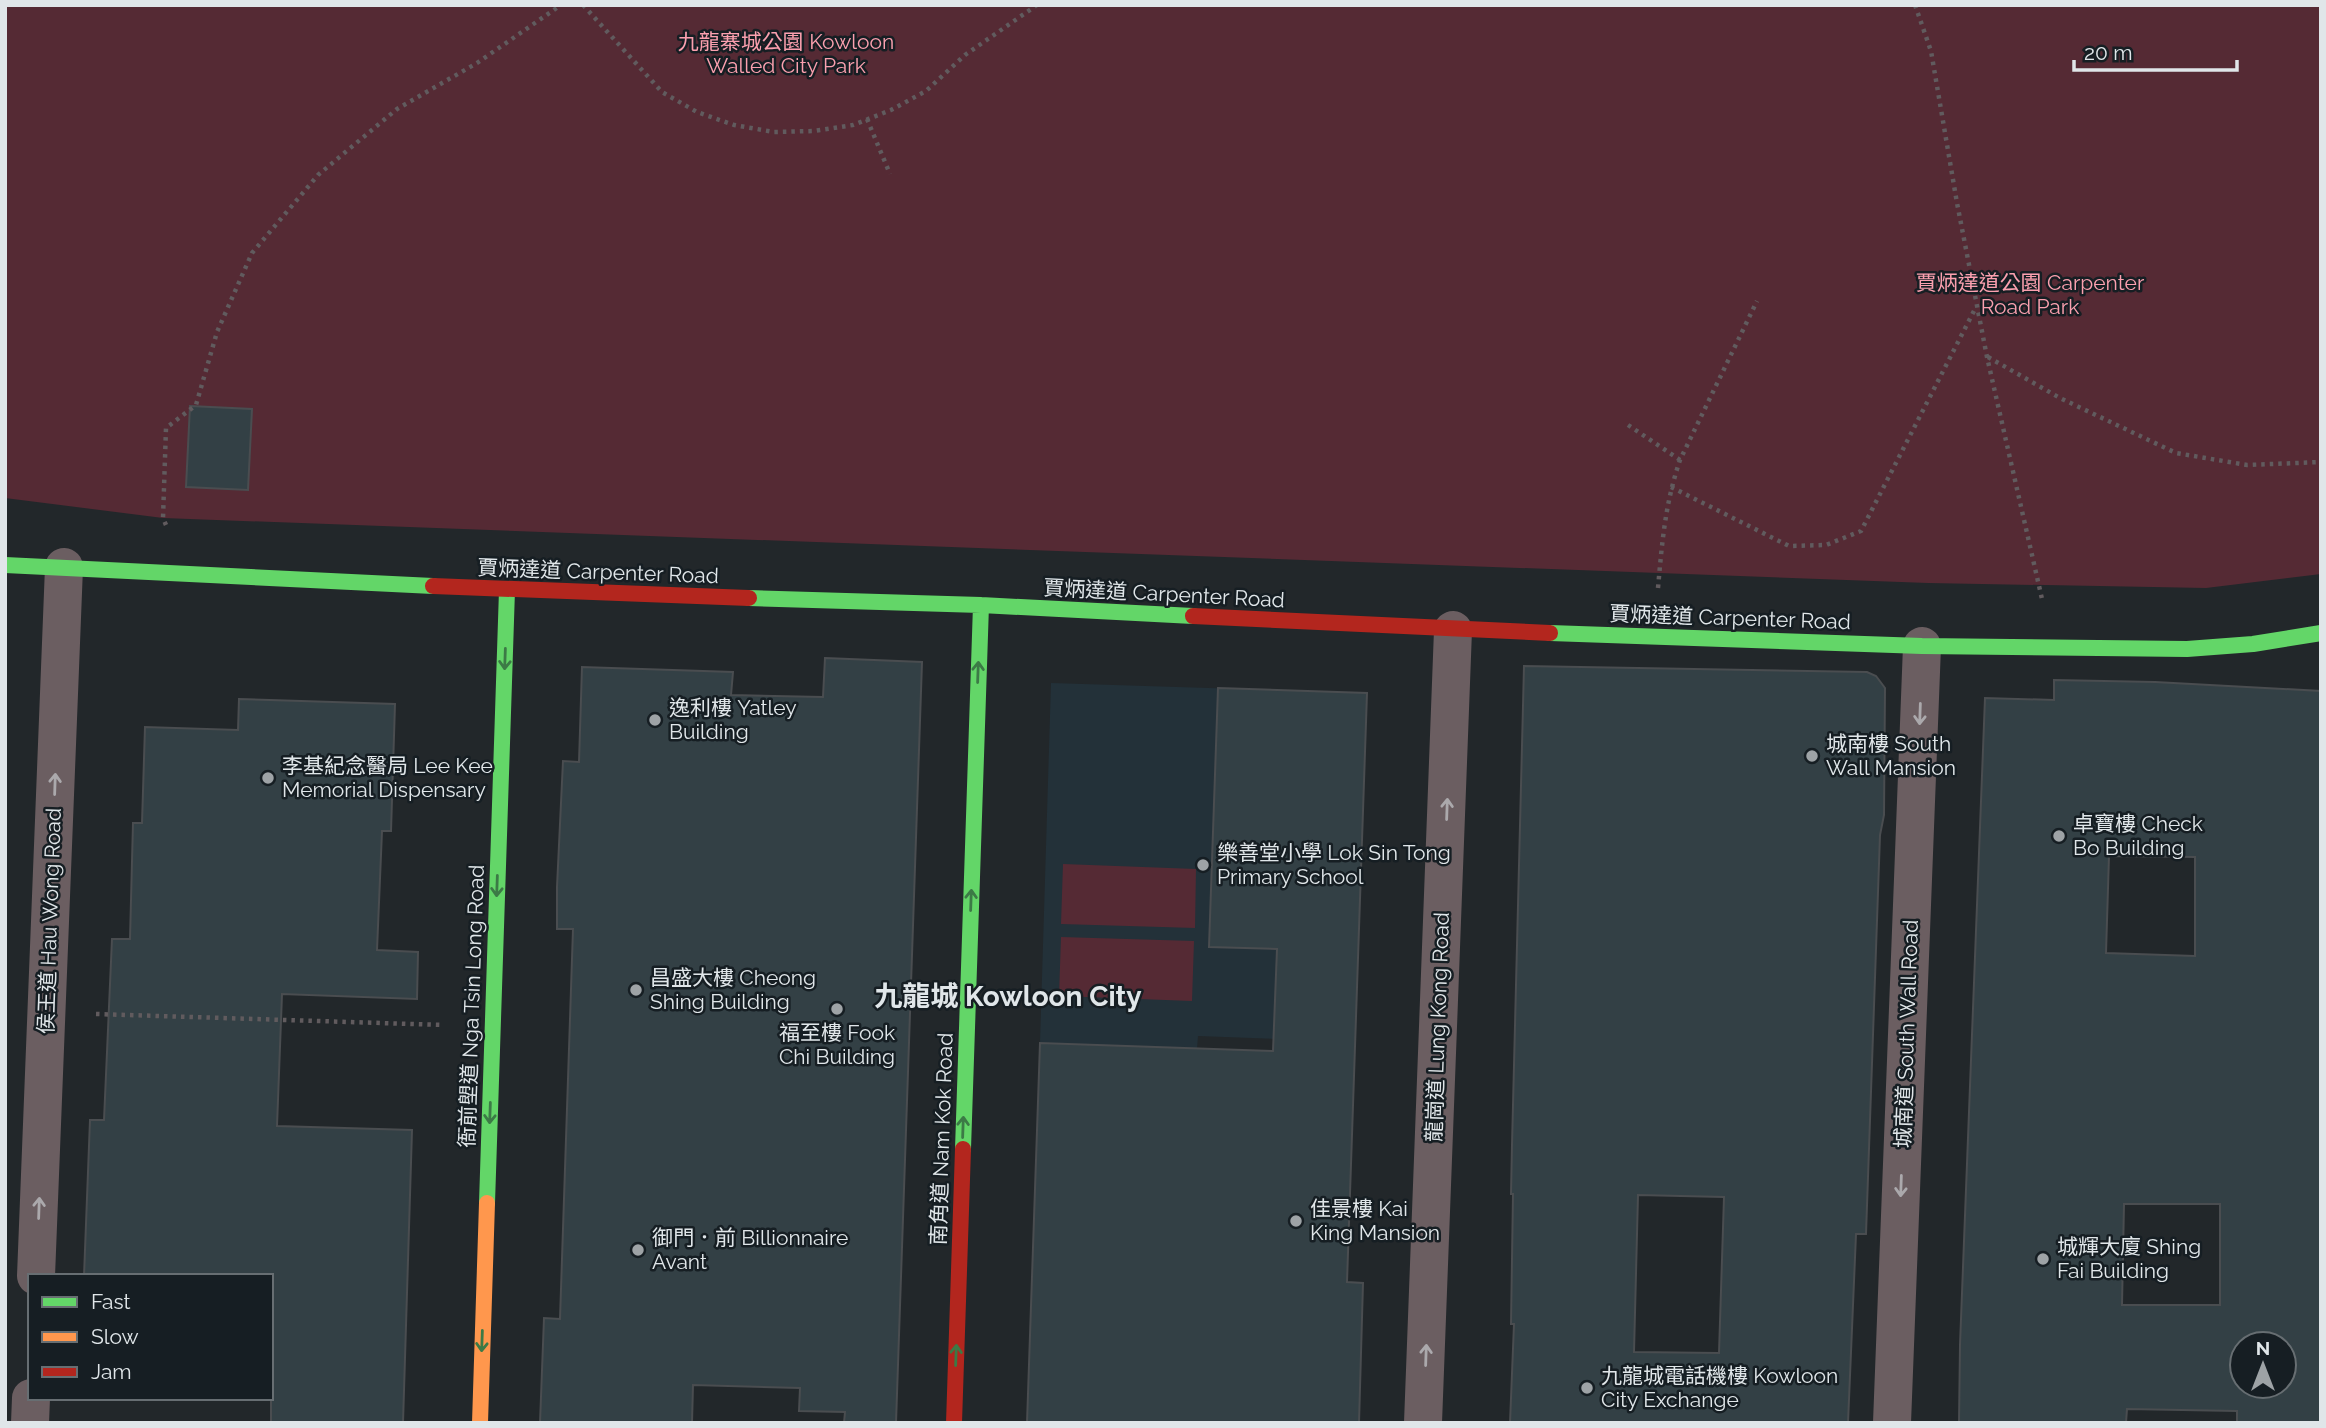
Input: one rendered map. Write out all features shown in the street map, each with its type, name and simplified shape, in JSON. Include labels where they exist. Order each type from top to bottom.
[{"type":"street","name":"賈炳達道 Carpenter Road","points":[[5,565],[507,590],[981,605],[1453,630],[1922,646],[2187,649],[2253,644],[2321,633]]},
{"type":"street","name":"侯王道 Hau Wong Road","points":[[36,1274],[64,567]]},
{"type":"street","name":"衙前塱道 Nga Tsin Long Road","points":[[480,1423],[507,590]]},
{"type":"street","name":"南角道 Nam Kok Road","points":[[954,1423],[981,605]]},
{"type":"street","name":"龍崗道 Lung Kong Road","points":[[1423,1423],[1453,630]]},
{"type":"street","name":"城南道 South Wall Road","points":[[1892,1423],[1922,646]]},
{"type":"street","points":[[30,1423],[32,1400]]},
{"type":"path","points":[[170,532],[163,518],[166,428],[196,405],[217,332],[251,253],[318,175],[397,109],[477,63],[561,5]]},
{"type":"path","points":[[583,5],[662,92],[696,112],[734,125],[774,132],[814,131],[853,125],[891,110],[926,91],[965,55],[1037,5]]},
{"type":"path","points":[[1915,5],[1931,51],[1956,203],[1987,357],[2043,603]]},
{"type":"path","points":[[867,119],[890,174]]},
{"type":"path","points":[[1657,592],[1663,523],[1680,460],[1757,302]]},
{"type":"path","points":[[1671,487],[1789,546],[1826,545],[1861,531],[1977,306]]},
{"type":"path","points":[[1987,357],[2060,398],[2176,453],[2247,465],[2321,462]]},
{"type":"path","points":[[1628,425],[1680,460]]},
{"type":"path","points":[[93,1014],[444,1025]]},
{"type":"shaded area","name":"樂善堂小學 Lok Sin Tong Primary School","points":[[1051,683],[1367,693],[1355,1042],[1198,1036],[1197,1049],[1040,1043]]},
{"type":"green space","name":"賈炳達道公園 Carpenter Road Park","points":[[5,5],[2321,5],[2321,574],[2206,588],[1928,583],[163,518],[5,498]]},
{"type":"green space","points":[[1063,864],[1196,869],[1195,928],[1061,924]]},
{"type":"green space","points":[[1061,937],[1194,941],[1192,1001],[1059,996]]},
{"type":"building","points":[[190,406],[252,409],[248,490],[186,487]]},
{"type":"building","points":[[825,658],[922,662],[896,1423],[844,1423],[845,1412],[799,1411],[800,1388],[693,1385],[692,1423],[540,1423],[544,1318],[560,1319],[573,929],[557,929],[557,887],[563,761],[579,762],[582,667],[733,672],[731,695],[823,697]]},
{"type":"building","points":[[1524,666],[1867,672],[1876,676],[1885,688],[1884,815],[1880,835],[1866,1234],[1856,1234],[1848,1423],[1510,1423],[1514,1324],[1511,1324],[1511,1194]],"holes":[[[1638,1195],[1724,1197],[1719,1353],[1634,1352]]]},
{"type":"building","points":[[2054,680],[2155,682],[2321,691],[2321,1423],[2237,1423],[2237,1411],[2127,1409],[2126,1423],[1959,1423],[1985,698],[2054,700]],"holes":[[[2109,856],[2195,857],[2195,956],[2106,953]],[[2124,1204],[2220,1204],[2220,1305],[2122,1305]]]},
{"type":"building","points":[[1218,688],[1367,693],[1347,1282],[1363,1283],[1359,1423],[1027,1423],[1040,1043],[1273,1051],[1277,949],[1209,947]]},
{"type":"building","points":[[239,699],[395,704],[391,831],[382,831],[377,950],[418,952],[417,999],[282,994],[277,1126],[412,1130],[403,1423],[271,1423],[273,1274],[84,1274],[90,1120],[104,1120],[112,939],[130,939],[133,823],[142,823],[145,727],[238,730]]},
{"type":"traffic: fast","points":[[5,565],[433,586]]},
{"type":"traffic: fast","points":[[487,1203],[507,590]]},
{"type":"traffic: fast","points":[[749,598],[981,605],[1193,616]]},
{"type":"traffic: fast","points":[[963,1149],[981,605]]},
{"type":"traffic: fast","points":[[1550,633],[1922,646],[2187,649],[2253,644],[2321,633]]},
{"type":"traffic: slow","points":[[480,1423],[487,1203]]},
{"type":"traffic: jam","points":[[433,586],[749,598]]},
{"type":"traffic: jam","points":[[1193,616],[1550,633]]},
{"type":"traffic: jam","points":[[954,1423],[963,1149]]},
{"type":"place","name":"逸利樓 Yatley Building","points":[[655,720]]},
{"type":"place","name":"城南樓 South Wall Mansion","points":[[1812,756]]},
{"type":"place","name":"李基紀念醫局 Lee Kee Memorial Dispensary","points":[[268,778]]},
{"type":"place","name":"卓寶樓 Check Bo Building","points":[[2059,836]]},
{"type":"place","name":"樂善堂小學 Lok Sin Tong Primary School","points":[[1203,865]]},
{"type":"place","name":"昌盛大樓 Cheong Shing Building","points":[[636,990]]},
{"type":"place","name":"福至樓 Fook Chi Building","points":[[837,1009]]},
{"type":"place","name":"佳景樓 Kai King Mansion","points":[[1296,1221]]},
{"type":"place","name":"御門．前 Billionnaire Avant","points":[[638,1250]]},
{"type":"place","name":"城輝大廈 Shing Fai Building","points":[[2043,1259]]},
{"type":"place","name":"九龍城電話機樓 Kowloon City Exchange","points":[[1587,1388]]},
{"type":"district","name":"九龍城 Kowloon City","points":[[1008,996]]},
{"type":"park label","name":"九龍寨城公園 Kowloon Walled City Park","points":[[786,54]]}]
